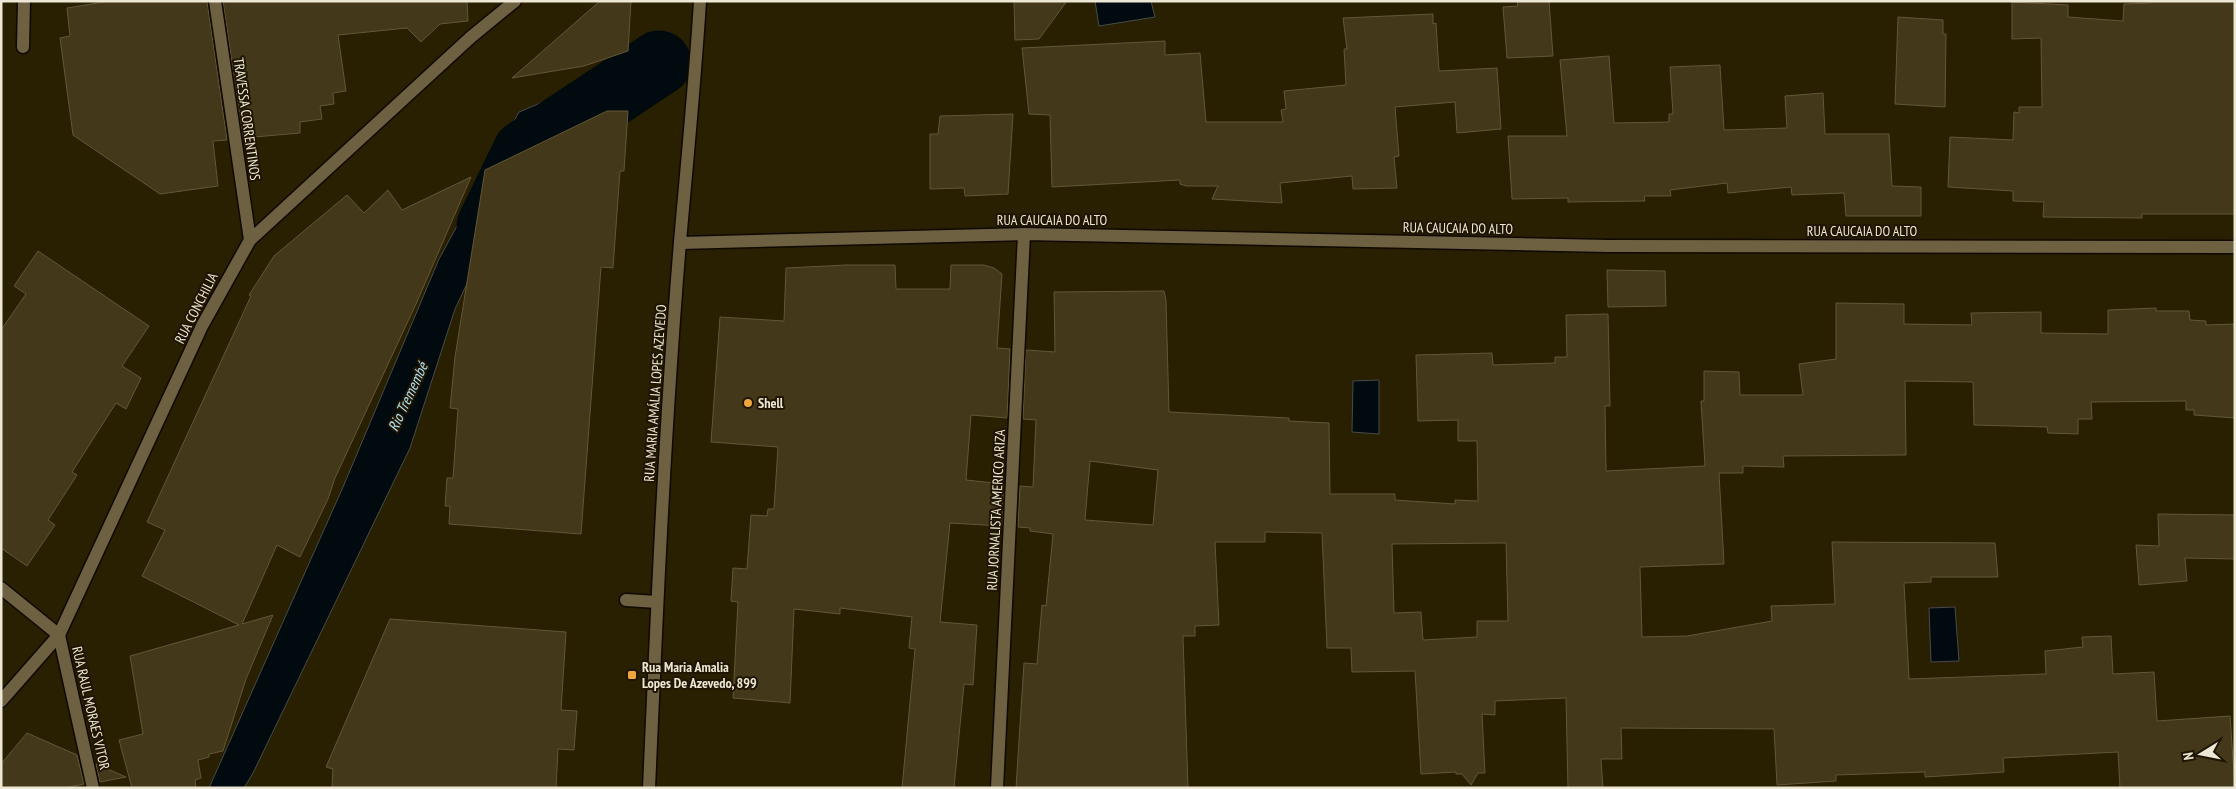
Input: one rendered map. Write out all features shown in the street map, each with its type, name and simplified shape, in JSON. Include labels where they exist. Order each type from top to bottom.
[{"type":"street","points":[[23,47],[24,1]]},
{"type":"street","name":"TRAVESSA CORRENTINOS","points":[[215,1],[250,240]]},
{"type":"street","name":"RUA CONCHILIA","points":[[1,701],[59,635],[202,326],[250,240],[471,38],[515,1]]},
{"type":"street","name":"RUA MARIA AMÁLIA LOPES AZEVEDO","points":[[649,788],[657,602],[680,243],[694,93],[700,1]]},
{"type":"street","name":"RUA CAUCAIA DO ALTO","points":[[680,243],[1024,234],[1608,246],[2235,247]]},
{"type":"street","name":"RUA JORNALISTA AMERICO ARIZA","points":[[997,788],[1024,234]]},
{"type":"street","points":[[1,588],[59,635]]},
{"type":"street","points":[[626,600],[657,602]]},
{"type":"street","name":"RUA RAUL MORAES VITOR","points":[[59,635],[93,788]]},
{"type":"water","points":[[1095,1],[1151,1],[1155,17],[1099,26]]},
{"type":"water","points":[[634,64],[637,100],[596,109],[537,135],[455,309],[410,448],[253,773],[244,788],[209,788],[343,487],[439,259],[519,112]]},
{"type":"water","points":[[1379,380],[1379,434],[1352,432],[1353,381]]},
{"type":"water","points":[[1955,607],[1959,661],[1931,662],[1929,608]]},
{"type":"building","points":[[110,1],[207,1],[227,140],[213,141],[218,186],[160,194],[73,135],[60,38],[70,36],[67,8]]},
{"type":"building","points":[[223,1],[467,1],[468,21],[440,24],[421,42],[407,28],[338,35],[346,91],[333,93],[334,104],[320,106],[322,119],[300,122],[300,133],[243,138]]},
{"type":"building","points":[[600,1],[631,1],[628,51],[584,66],[512,78]]},
{"type":"building","points":[[1014,1],[1067,1],[1039,39],[1015,40]]},
{"type":"building","points":[[1517,1],[1549,1],[1553,56],[1507,58],[1503,7],[1518,6]]},
{"type":"building","points":[[2151,1],[2235,1],[2235,214],[2142,214],[2142,218],[2043,217],[2044,202],[2013,201],[2013,191],[1948,187],[1950,137],[2013,140],[2014,112],[2019,113],[2019,107],[2042,107],[2041,38],[2012,39],[2012,2],[2068,5],[2068,17],[2123,21],[2124,4],[2151,3]]},
{"type":"building","points":[[1433,14],[1433,24],[1436,23],[1439,71],[1497,68],[1501,129],[1457,133],[1455,102],[1395,107],[1399,156],[1394,157],[1397,188],[1353,189],[1352,176],[1280,183],[1282,203],[1212,199],[1218,186],[1186,186],[1180,184],[1180,180],[1052,187],[1050,115],[1029,114],[1022,48],[1165,41],[1165,55],[1200,53],[1206,122],[1283,122],[1281,110],[1286,109],[1284,91],[1346,85],[1344,49],[1347,49],[1343,18]]},
{"type":"building","points":[[1898,17],[1943,20],[1943,34],[1946,34],[1945,107],[1895,104]]},
{"type":"building","points":[[1609,56],[1614,123],[1669,122],[1669,114],[1673,114],[1670,67],[1720,65],[1724,130],[1787,128],[1785,96],[1823,93],[1825,134],[1889,134],[1892,186],[1921,187],[1921,216],[1846,216],[1844,193],[1792,195],[1791,187],[1728,193],[1727,183],[1670,190],[1671,196],[1644,196],[1645,201],[1568,202],[1568,198],[1512,199],[1508,136],[1567,136],[1560,60]]},
{"type":"building","points":[[607,111],[628,111],[624,171],[620,171],[613,268],[601,267],[581,534],[449,524],[450,506],[445,506],[447,478],[453,478],[458,409],[450,408],[455,357],[485,170]]},
{"type":"building","points":[[1013,114],[1008,194],[965,196],[964,188],[930,189],[930,134],[938,134],[940,116]]},
{"type":"building","points":[[471,177],[416,304],[300,557],[277,545],[242,624],[273,615],[246,679],[223,751],[209,754],[209,757],[198,760],[201,778],[195,780],[196,788],[132,788],[119,740],[143,734],[130,656],[239,625],[142,576],[165,530],[147,522],[251,296],[249,295],[274,256],[347,195],[364,213],[388,190],[402,210]]},
{"type":"building","points":[[38,251],[149,326],[122,366],[141,378],[126,409],[116,403],[72,472],[77,475],[48,520],[55,525],[27,566],[1,548],[1,330],[26,294],[14,286]]},
{"type":"building","points":[[895,265],[896,289],[950,289],[951,265],[984,265],[994,268],[1002,274],[997,348],[1010,349],[1007,418],[971,415],[966,480],[1004,484],[1002,526],[950,523],[940,622],[977,625],[973,685],[964,684],[954,788],[902,788],[915,649],[909,648],[912,617],[840,608],[840,614],[794,609],[790,703],[733,698],[738,602],[731,601],[733,568],[747,569],[751,515],[767,516],[768,509],[774,509],[778,447],[711,442],[720,317],[784,321],[786,268]]},
{"type":"building","points":[[1607,270],[1665,271],[1666,306],[1608,307]]},
{"type":"building","points":[[1164,291],[1166,300],[1169,412],[1289,418],[1289,421],[1329,423],[1330,494],[1395,494],[1395,500],[1455,504],[1455,500],[1478,501],[1477,441],[1458,441],[1458,420],[1418,421],[1416,355],[1492,353],[1493,365],[1555,363],[1555,357],[1567,357],[1566,315],[1608,314],[1610,406],[1605,406],[1606,471],[1705,466],[1701,401],[1704,401],[1704,371],[1739,372],[1740,395],[1803,395],[1799,364],[1836,359],[1836,303],[1904,304],[1904,324],[1972,325],[1971,313],[2041,312],[2041,333],[2108,334],[2108,310],[2156,308],[2156,311],[2189,311],[2190,320],[2206,321],[2206,325],[2235,324],[2235,418],[2194,415],[2194,410],[2186,410],[2186,401],[2091,402],[2092,419],[2078,419],[2078,434],[2048,433],[2047,427],[1974,425],[1973,382],[1905,381],[1906,455],[1783,456],[1784,467],[1743,466],[1743,473],[1719,473],[1724,564],[1640,567],[1642,637],[1687,636],[1772,621],[1771,606],[1835,604],[1832,542],[1995,543],[1998,577],[1931,577],[1931,582],[1904,583],[1909,679],[2046,674],[2045,651],[2083,647],[2082,637],[2111,636],[2113,674],[2154,672],[2157,721],[2230,716],[2235,788],[2120,788],[2118,752],[2003,758],[2004,772],[1925,777],[1925,772],[1836,775],[1836,781],[1777,785],[1774,729],[1621,728],[1622,759],[1601,759],[1603,788],[1568,788],[1566,698],[1495,701],[1495,715],[1482,714],[1485,773],[1478,773],[1471,785],[1462,774],[1456,774],[1456,772],[1421,774],[1415,671],[1352,672],[1351,648],[1327,648],[1322,533],[1265,532],[1265,542],[1215,542],[1219,625],[1195,626],[1195,636],[1183,636],[1188,788],[1016,788],[1024,663],[1037,664],[1042,605],[1046,606],[1053,534],[1030,531],[1030,528],[1018,527],[1020,486],[1033,487],[1036,420],[1023,419],[1026,350],[1055,352],[1054,292]],"holes":[[[1090,461],[1158,470],[1153,525],[1085,520]],[[1506,543],[1508,621],[1477,621],[1477,637],[1423,640],[1421,612],[1394,613],[1392,544]]]},
{"type":"building","points":[[2158,514],[2235,515],[2235,559],[2185,558],[2187,581],[2139,585],[2136,545],[2159,546]]},
{"type":"building","points":[[390,619],[566,632],[561,710],[577,711],[574,750],[558,749],[556,788],[332,788],[333,769],[326,767]]},
{"type":"building","points":[[27,733],[77,755],[84,784],[64,788],[1,788],[1,764]]},
{"type":"building","points":[[96,764],[126,777],[100,782]]},
{"type":"waterway","name":"Rio Tremembé","points":[[489,226],[525,152],[659,63]]},
{"type":"place","name":"Shell","points":[[748,403]]},
{"type":"place","name":"Rua Maria Amalia Lopes De Azevedo, 899","points":[[632,675]]}]
